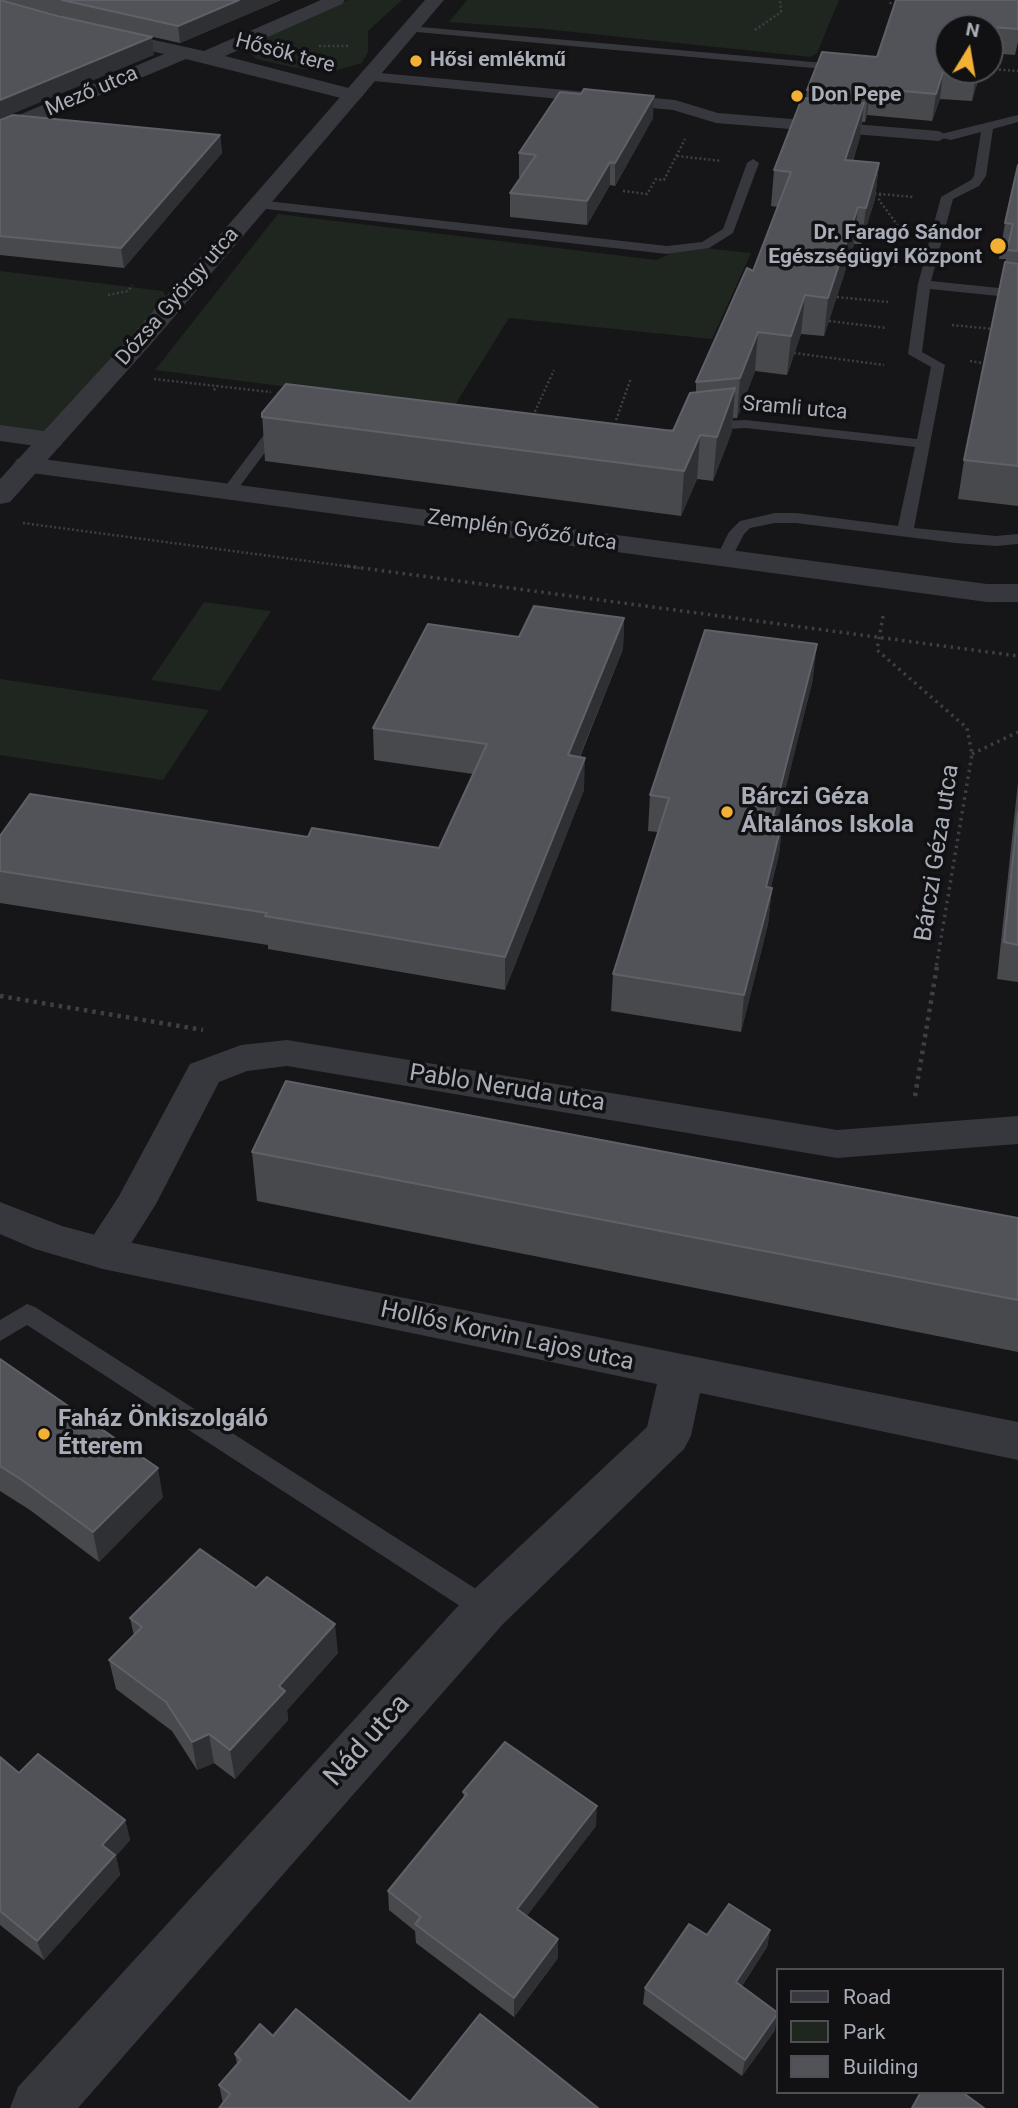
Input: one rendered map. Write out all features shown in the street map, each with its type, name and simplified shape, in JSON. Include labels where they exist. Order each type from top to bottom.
[{"type":"street","points":[[206,57],[336,0]]},
{"type":"street","name":"Dózsa György utca","points":[[0,496],[142,339],[435,0]]},
{"type":"street","name":"Hősök tere","points":[[0,7],[68,27],[206,57],[353,95]]},
{"type":"street","name":"Mező utca","points":[[0,131],[183,53]]},
{"type":"street","points":[[369,77],[675,105],[716,118],[939,136]]},
{"type":"street","points":[[0,433],[51,440]]},
{"type":"street","name":"Zemplén Győző utca","points":[[27,465],[987,593],[1018,593]]},
{"type":"street","name":"Pablo Neruda utca","points":[[103,1253],[130,1212],[204,1073],[241,1058],[286,1053],[837,1144],[1018,1130]]},
{"type":"street","name":"Hollós Korvin Lajos utca","points":[[0,1217],[50,1238],[103,1253],[1018,1441]]},
{"type":"street","name":"Nád utca","points":[[39,2108],[485,1609],[668,1436],[682,1373]]},
{"type":"lane","points":[[410,29],[824,66],[843,65],[854,57]]},
{"type":"lane","points":[[939,136],[951,137],[1018,118]]},
{"type":"lane","points":[[905,532],[938,365],[915,354],[924,284],[946,200],[951,192],[969,186],[980,176],[988,126]]},
{"type":"lane","points":[[258,204],[667,250],[705,245],[729,230],[753,163]]},
{"type":"lane","points":[[924,284],[1018,294]]},
{"type":"lane","points":[[229,491],[299,398]]},
{"type":"lane","name":"Sramli utca","points":[[610,436],[641,440],[704,426],[746,424],[923,444]]},
{"type":"lane","points":[[724,558],[737,532],[757,519],[796,518],[955,538],[1018,539]]},
{"type":"lane","points":[[0,1332],[27,1313],[485,1609]]},
{"type":"path","points":[[890,4],[892,0]]},
{"type":"path","points":[[623,191],[647,194],[656,179],[664,180],[697,117],[703,114]]},
{"type":"path","points":[[677,156],[753,163]]},
{"type":"path","points":[[869,193],[946,200]]},
{"type":"path","points":[[833,259],[928,269]]},
{"type":"path","points":[[108,295],[128,291],[132,285]]},
{"type":"path","points":[[837,297],[921,306]]},
{"type":"path","points":[[829,321],[993,329]]},
{"type":"path","points":[[794,354],[937,371]]},
{"type":"path","points":[[528,426],[554,370]]},
{"type":"path","points":[[610,436],[631,378]]},
{"type":"path","points":[[152,379],[287,394],[299,398]]},
{"type":"path","points":[[23,523],[1018,656]]},
{"type":"path","points":[[880,637],[889,580]]},
{"type":"path","name":"Bárczi Géza utca","points":[[880,637],[877,649],[967,728],[972,754],[909,1139]]},
{"type":"path","points":[[972,754],[1018,732]]},
{"type":"path","points":[[0,996],[222,1033],[241,1058]]},
{"type":"green space","points":[[349,0],[402,0],[368,31],[368,52],[362,63],[337,70],[301,69],[256,59],[247,50],[254,41]]},
{"type":"green space","points":[[467,0],[839,0],[817,53],[811,57],[545,29],[449,22]]},
{"type":"green space","points":[[278,214],[656,260],[673,253],[705,248],[751,253],[712,339],[509,318],[453,408],[155,370]]},
{"type":"green space","points":[[0,271],[163,291],[171,306],[50,439],[0,432]]},
{"type":"green space","points":[[204,602],[271,611],[220,691],[151,680]]},
{"type":"green space","points":[[0,679],[209,710],[163,780],[0,755]]},
{"type":"building","points":[[0,0],[58,16],[152,37],[0,100]]},
{"type":"building","points":[[62,0],[239,0],[178,26]]},
{"type":"building","points":[[896,0],[1018,0],[1018,29],[1004,28],[1004,14],[934,14],[934,84],[939,84],[936,94],[870,88],[868,95],[807,90],[822,52],[877,57]]},
{"type":"building","points":[[584,89],[654,96],[615,163],[610,162],[587,201],[510,193],[536,155],[519,153],[560,92],[581,94]]},
{"type":"building","points":[[802,98],[864,103],[845,160],[879,163],[866,208],[858,207],[828,298],[805,295],[791,336],[758,332],[740,378],[696,382],[747,268],[753,271],[791,172],[774,170]]},
{"type":"building","points":[[13,115],[220,135],[121,248],[0,236],[0,120]]},
{"type":"building","points":[[1018,165],[1018,251],[1007,250],[1013,224],[1005,223]]},
{"type":"building","points":[[1005,262],[1018,264],[1018,466],[964,460]]},
{"type":"building","points":[[286,384],[673,431],[690,393],[735,388],[717,437],[700,435],[684,471],[262,417],[262,413]]},
{"type":"building","points":[[534,606],[624,618],[568,755],[585,758],[505,957],[265,916],[267,913],[0,871],[0,836],[30,794],[308,837],[312,828],[439,848],[487,744],[373,728],[428,624],[519,637]]},
{"type":"building","points":[[705,630],[817,644],[773,816],[783,818],[766,887],[772,888],[744,995],[613,974],[669,798],[650,795]]},
{"type":"building","points":[[1018,812],[1018,945],[1004,942]]},
{"type":"building","points":[[286,1081],[1018,1218],[1018,1300],[252,1152]]},
{"type":"building","points":[[0,1359],[158,1468],[93,1532],[0,1466]]},
{"type":"building","points":[[200,1549],[256,1588],[267,1577],[335,1624],[279,1686],[285,1691],[230,1750],[209,1734],[192,1742],[166,1702],[109,1660],[142,1627],[130,1618]]},
{"type":"building","points":[[505,1742],[597,1806],[517,1909],[558,1939],[514,1998],[415,1924],[421,1917],[388,1891],[467,1794],[463,1792]]},
{"type":"building","points":[[38,1754],[125,1820],[102,1845],[115,1855],[37,1941],[0,1911],[0,1757],[19,1773]]},
{"type":"building","points":[[729,1904],[770,1930],[736,1982],[776,2012],[776,2016],[745,2060],[645,1988],[689,1924],[707,1935]]},
{"type":"building","points":[[296,2009],[410,2102],[480,2014],[598,2108],[219,2108],[230,2094],[219,2085],[241,2060],[235,2054],[260,2024],[273,2036]]},
{"type":"building","points":[[920,2094],[965,2094],[984,2108],[912,2108]]},
{"type":"place","name":"Hősi emlékmű","points":[[416,61]]},
{"type":"place","name":"Don Pepe","points":[[797,96]]},
{"type":"place","name":"Dr. Faragó Sándor Egészségügyi Központ","points":[[998,246]]},
{"type":"place","name":"Bárczi Géza Általános Iskola","points":[[727,812]]},
{"type":"place","name":"Faház Önkiszolgáló Étterem","points":[[44,1434]]}]
